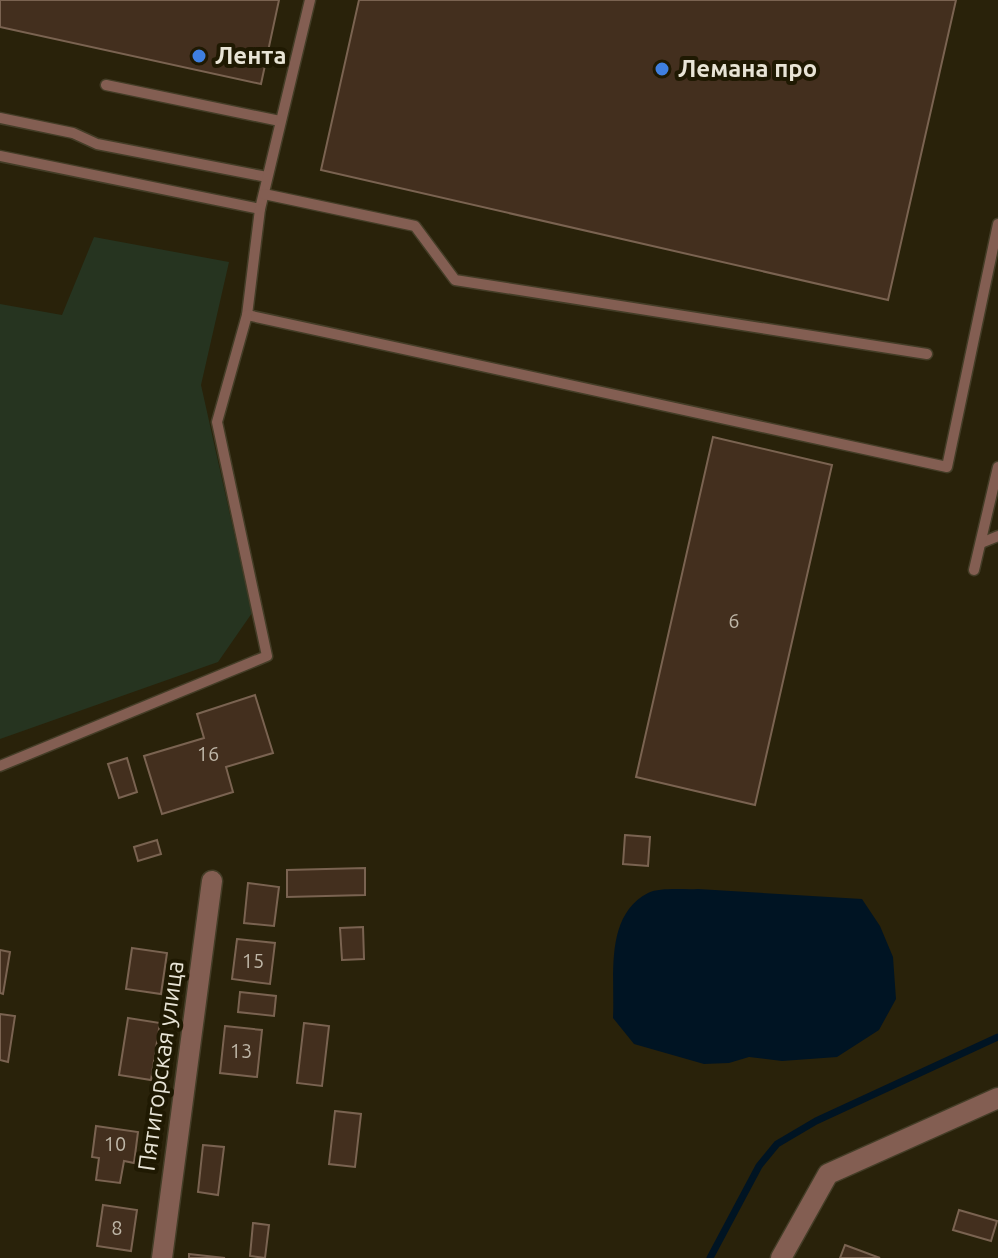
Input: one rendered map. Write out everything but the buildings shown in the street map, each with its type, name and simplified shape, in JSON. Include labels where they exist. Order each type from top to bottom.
[{"type":"street","name":"Пятигорская улица","points":[[162,1258],[212,881]]},
{"type":"street","points":[[781,1258],[828,1174],[998,1098]]},
{"type":"lane","points":[[0,766],[267,656],[217,422],[247,315],[260,209],[310,0]]},
{"type":"lane","points":[[106,85],[280,121]]},
{"type":"lane","points":[[0,118],[73,133],[97,144],[267,177]]},
{"type":"lane","points":[[0,156],[260,209]]},
{"type":"lane","points":[[264,194],[415,226],[455,280],[927,354]]},
{"type":"lane","points":[[247,315],[947,467],[998,224]]},
{"type":"lane","points":[[974,570],[998,467]]},
{"type":"lane","points":[[981,543],[998,536]]},
{"type":"green space","points":[[94,237],[229,262],[201,385],[252,613],[218,662],[0,739],[0,304],[62,315]]},
{"type":"water","points":[[698,889],[862,899],[880,926],[893,957],[896,999],[879,1030],[837,1057],[782,1061],[749,1057],[729,1063],[704,1064],[634,1044],[613,1018],[613,966],[618,932],[624,916],[634,903],[653,891]]},
{"type":"waterway","points":[[710,1258],[759,1166],[777,1144],[816,1121],[998,1037]]},
{"type":"place","name":"Лента","points":[[199,56]]},
{"type":"place","name":"Лемана про","points":[[662,69]]}]
